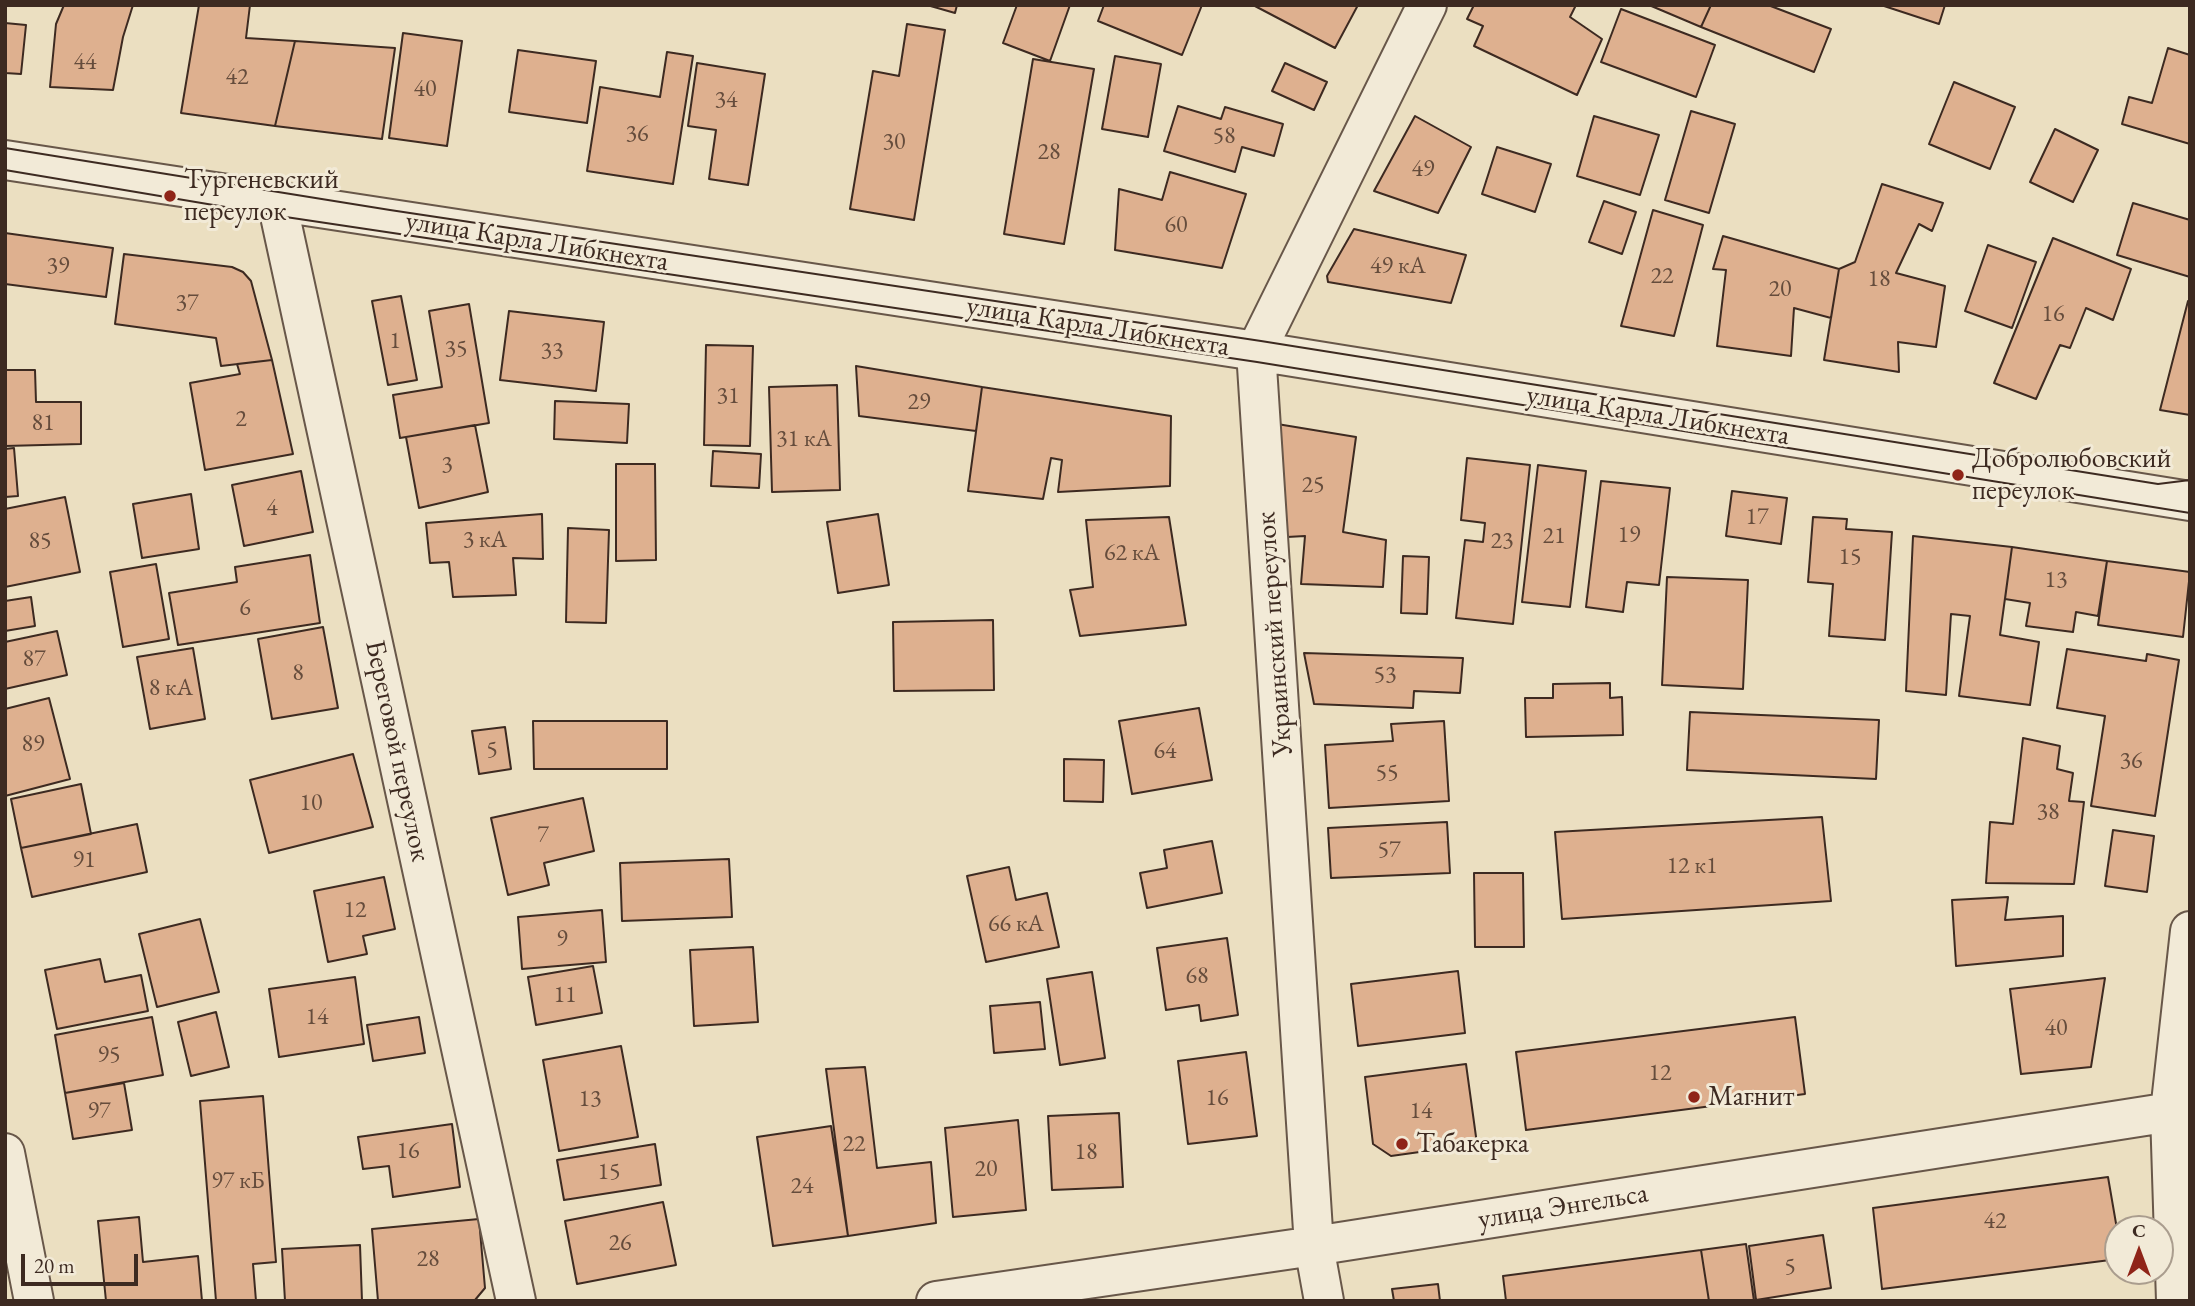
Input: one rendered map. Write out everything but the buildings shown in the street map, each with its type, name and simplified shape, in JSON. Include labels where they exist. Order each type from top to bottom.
[{"type":"street","points":[[1256,351],[1427,5]]},
{"type":"street","name":"улица Карла Либкнехта","points":[[5,160],[1256,351],[2190,501]]},
{"type":"street","name":"Береговой переулок","points":[[277,202],[516,1301]]},
{"type":"street","name":"Украинский переулок","points":[[1256,351],[1314,1246],[1324,1301]]},
{"type":"street","points":[[2176,1301],[2180,1111],[2190,931]]},
{"type":"street","name":"улица Энгельса","points":[[936,1301],[1314,1246],[2180,1111]]},
{"type":"street","points":[[5,1153],[34,1301]]},
{"type":"tram line","points":[[5,148],[390,210],[1261,341],[2158,484],[2190,480]]},
{"type":"tram line","points":[[5,170],[279,216],[1257,362],[2190,513]]},
{"type":"place","name":"Тургеневский переулок","points":[[170,196]]},
{"type":"place","name":"Добролюбовский переулок","points":[[1958,475]]},
{"type":"place","name":"Магнит","points":[[1694,1097]]},
{"type":"place","name":"Табакерка","points":[[1402,1144]]}]
